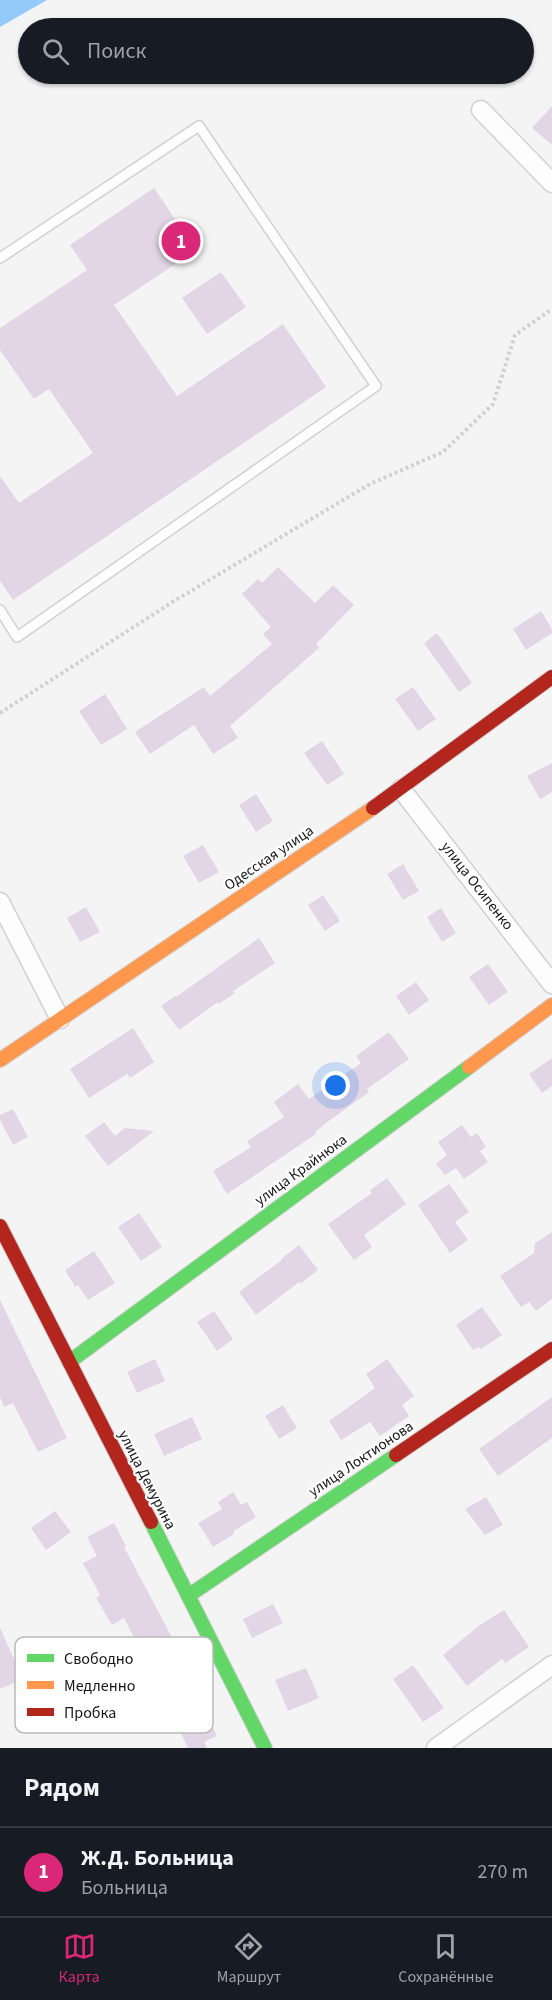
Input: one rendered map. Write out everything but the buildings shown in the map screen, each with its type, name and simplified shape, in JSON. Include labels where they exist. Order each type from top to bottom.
[{"type":"street","points":[[481,110],[552,183]]},
{"type":"street","name":"Одесская улица","points":[[0,1060],[401,789],[552,677]]},
{"type":"street","name":"улица Осипенко","points":[[401,789],[552,984]]},
{"type":"street","points":[[0,902],[60,1019]]},
{"type":"street","name":"улица Крайнюка","points":[[69,1362],[552,1005]]},
{"type":"street","name":"улица Демурина","points":[[0,1226],[209,1637]]},
{"type":"street","name":"улица Локтионова","points":[[188,1596],[552,1349]]},
{"type":"street","name":"улица Демурина","points":[[213,1645],[265,1748]]},
{"type":"street","points":[[436,1748],[552,1665]]},
{"type":"lane","points":[[0,258],[199,126],[376,386],[17,637],[0,610]]},
{"type":"path","points":[[0,713],[174,601],[370,484],[443,452],[493,404],[515,335],[552,309]]},
{"type":"water","points":[[0,0],[47,0],[0,27]]},
{"type":"traffic: fast","points":[[69,1362],[469,1067]]},
{"type":"traffic: fast","points":[[188,1596],[396,1455]]},
{"type":"traffic: fast","points":[[151,1522],[209,1637]]},
{"type":"traffic: fast","points":[[213,1645],[265,1748]]},
{"type":"traffic: slow","points":[[0,1060],[373,808]]},
{"type":"traffic: slow","points":[[469,1067],[552,1005]]},
{"type":"traffic: jam","points":[[373,808],[552,677]]},
{"type":"traffic: jam","points":[[0,1226],[151,1522]]},
{"type":"traffic: jam","points":[[396,1455],[552,1349]]},
{"type":"place","name":"Ж.Д. Больница","points":[[181,241]]}]
